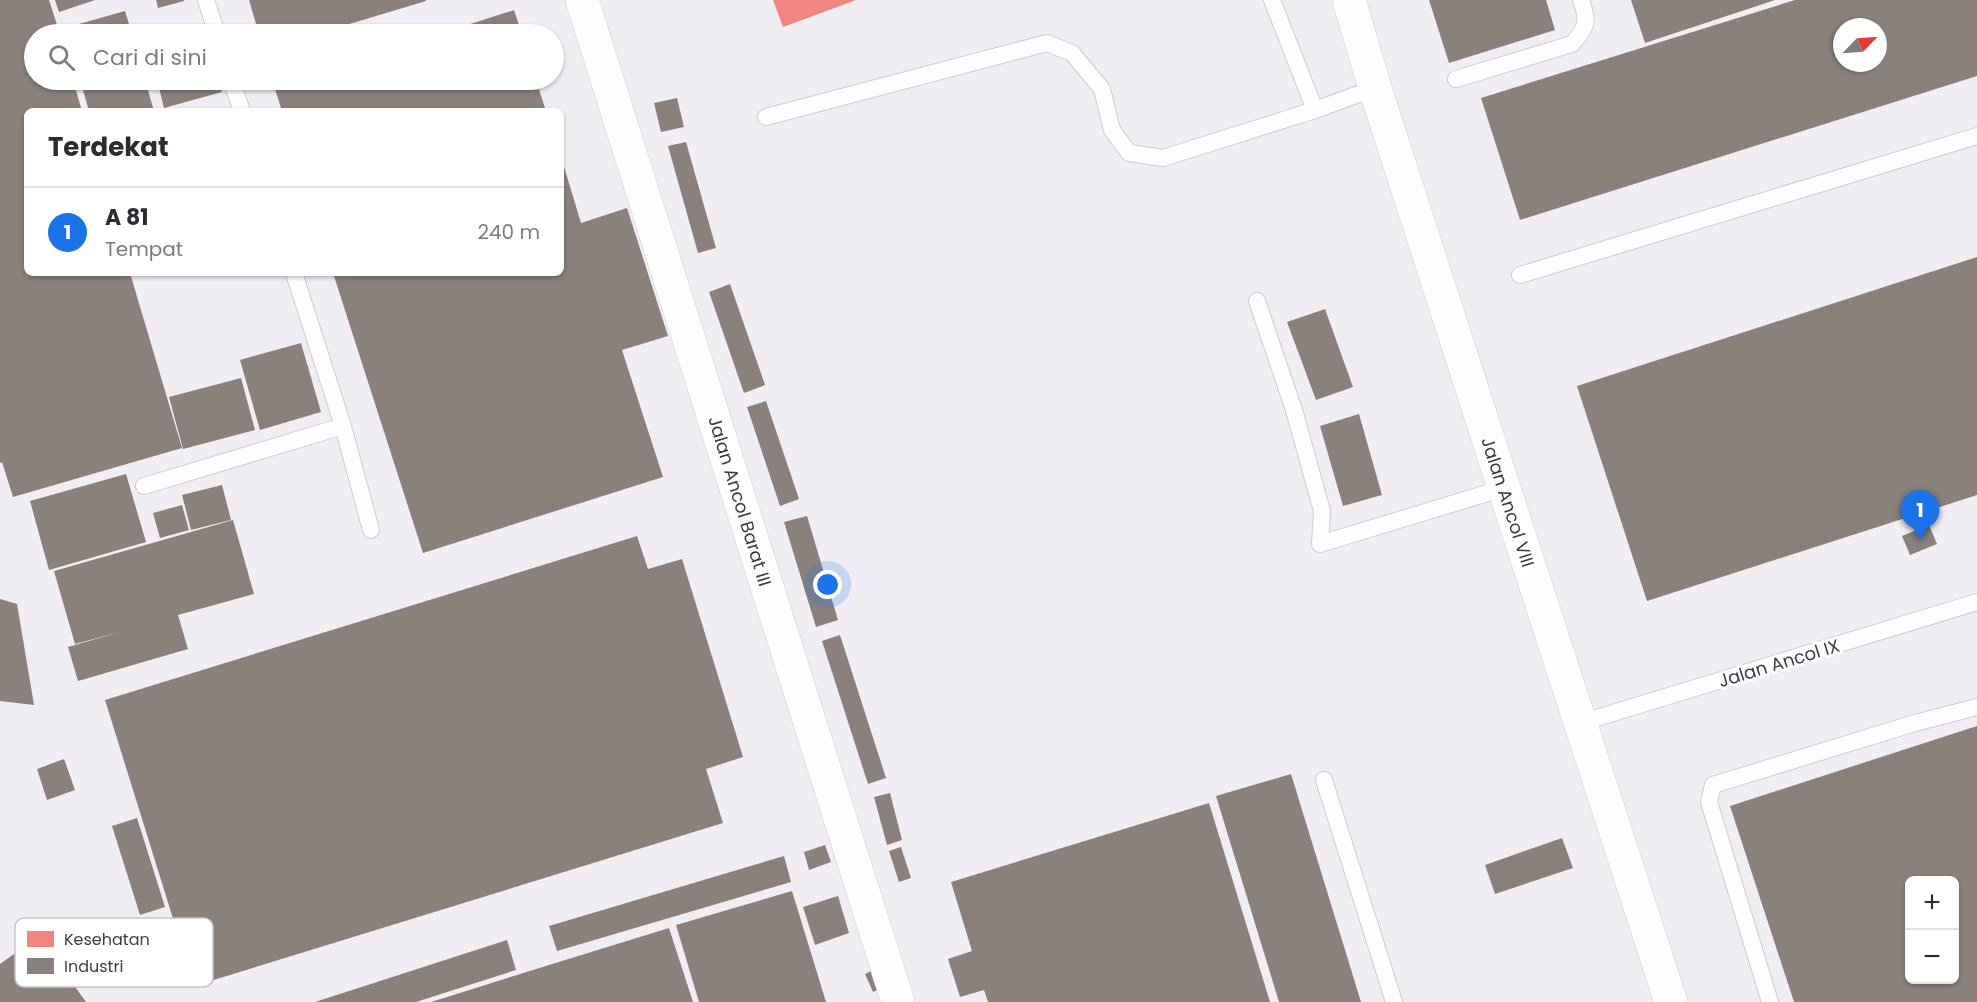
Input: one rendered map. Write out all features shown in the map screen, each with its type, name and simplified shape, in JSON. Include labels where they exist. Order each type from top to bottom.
[{"type":"street","name":"Jalan Ancol Barat III","points":[[582,0],[898,1002]]},
{"type":"street","name":"Jalan Ancol VIII","points":[[1349,0],[1375,88],[1671,1002]]},
{"type":"lane","points":[[206,0],[214,24]]},
{"type":"lane","points":[[1272,0],[1315,110]]},
{"type":"lane","points":[[1456,79],[1572,44],[1583,31],[1587,16],[1581,0]]},
{"type":"lane","points":[[766,117],[1047,43],[1072,53],[1102,89],[1112,129],[1129,153],[1163,158],[1315,110],[1375,88]]},
{"type":"lane","points":[[235,90],[241,108]]},
{"type":"lane","points":[[1520,275],[1977,136]]},
{"type":"lane","points":[[295,276],[343,426],[371,530]]},
{"type":"lane","points":[[1257,301],[1294,410],[1322,511],[1320,544],[1504,488]]},
{"type":"lane","points":[[144,486],[343,426]]},
{"type":"lane","name":"Jalan Ancol IX","points":[[1580,723],[1977,602]]},
{"type":"lane","points":[[1770,1002],[1708,802],[1713,785],[1915,723],[1977,708]]},
{"type":"lane","points":[[1324,780],[1394,1002]]},
{"type":"shaded area","points":[[0,0],[1977,0],[1977,1002],[0,1002]]},
{"type":"building: Kesehatan","points":[[773,0],[856,0],[783,27]]},
{"type":"building: Industri","points":[[0,0],[49,0],[57,24],[24,24],[24,90],[76,90],[81,108],[24,108],[24,276],[131,276],[182,448],[13,497],[2,462],[0,463]]},
{"type":"building: Industri","points":[[55,0],[95,0],[59,12]]},
{"type":"building: Industri","points":[[156,0],[184,0],[184,1],[158,8]]},
{"type":"building: Industri","points":[[249,0],[426,0],[349,24],[256,24]]},
{"type":"building: Industri","points":[[1429,0],[1546,0],[1555,30],[1449,63]]},
{"type":"building: Industri","points":[[1631,0],[1775,0],[1645,43]]},
{"type":"building: Industri","points":[[1795,0],[1977,0],[1977,76],[1520,220],[1481,98]]},
{"type":"building: Industri","points":[[514,10],[519,24],[470,24]]},
{"type":"building: Industri","points":[[125,11],[129,24],[79,24]]},
{"type":"building: Industri","points":[[83,90],[148,90],[153,108],[88,108]]},
{"type":"building: Industri","points":[[160,90],[221,90],[222,92],[164,108]]},
{"type":"building: Industri","points":[[275,90],[539,90],[545,108],[281,108]]},
{"type":"building: Industri","points":[[677,98],[684,127],[661,132],[654,103]]},
{"type":"building: Industri","points":[[686,142],[716,248],[698,253],[668,146]]},
{"type":"building: Industri","points":[[564,167],[581,223],[627,208],[668,336],[622,350],[663,477],[423,553],[334,276],[564,276]]},
{"type":"building: Industri","points":[[1977,257],[1977,495],[1647,601],[1577,386]]},
{"type":"building: Industri","points":[[730,284],[765,385],[744,393],[709,292]]},
{"type":"building: Industri","points":[[1325,309],[1353,387],[1316,400],[1287,322]]},
{"type":"building: Industri","points":[[301,343],[321,412],[260,430],[240,360]]},
{"type":"building: Industri","points":[[241,378],[255,430],[183,449],[169,397]]},
{"type":"building: Industri","points":[[766,401],[799,499],[780,506],[747,407]]},
{"type":"building: Industri","points":[[1359,414],[1382,495],[1343,506],[1320,426]]},
{"type":"building: Industri","points":[[126,474],[146,542],[49,570],[30,501]]},
{"type":"building: Industri","points":[[222,485],[231,520],[191,530],[182,495]]},
{"type":"building: Industri","points":[[182,505],[189,530],[160,538],[153,513]]},
{"type":"building: Industri","points":[[807,516],[838,620],[816,627],[784,522]]},
{"type":"building: Industri","points":[[233,520],[254,594],[178,615],[188,649],[78,681],[68,647],[120,632],[75,644],[54,571]]},
{"type":"building: Industri","points":[[1929,525],[1937,544],[1910,555],[1902,536]]},
{"type":"building: Industri","points":[[637,536],[648,569],[682,559],[743,757],[706,769],[723,823],[213,980],[213,918],[173,918],[105,700]]},
{"type":"building: Industri","points":[[0,599],[17,604],[34,705],[0,701]]},
{"type":"building: Industri","points":[[840,635],[886,778],[868,784],[822,641]]},
{"type":"building: Industri","points":[[1977,726],[1977,1002],[1794,1002],[1730,806]]},
{"type":"building: Industri","points":[[64,759],[75,790],[47,800],[37,769]]},
{"type":"building: Industri","points":[[1291,774],[1361,1002],[1279,1002],[1216,796]]},
{"type":"building: Industri","points":[[890,793],[902,840],[887,845],[874,797]]},
{"type":"building: Industri","points":[[1209,803],[1270,1002],[988,1002],[984,990],[960,997],[948,959],[972,951],[951,882]]},
{"type":"building: Industri","points":[[137,818],[165,907],[140,915],[112,826]]},
{"type":"building: Industri","points":[[1562,838],[1573,868],[1495,894],[1485,865]]},
{"type":"building: Industri","points":[[825,845],[831,862],[809,870],[804,852]]},
{"type":"building: Industri","points":[[901,847],[911,878],[899,882],[889,851]]},
{"type":"building: Industri","points":[[784,856],[791,882],[557,951],[549,926]]},
{"type":"building: Industri","points":[[792,891],[826,1002],[699,1002],[676,925]]},
{"type":"building: Industri","points":[[838,896],[849,933],[815,945],[803,907]]},
{"type":"building: Industri","points":[[669,928],[693,1002],[431,1002],[549,965]]},
{"type":"building: Industri","points":[[507,940],[516,970],[416,1002],[315,1002]]},
{"type":"building: Industri","points":[[15,953],[15,987],[75,987],[86,1002],[0,1002],[0,964]]},
{"type":"building: Industri","points":[[880,967],[889,985],[873,992],[865,974]]},
{"type":"place","name":"A 81","points":[[1920,540]]}]
